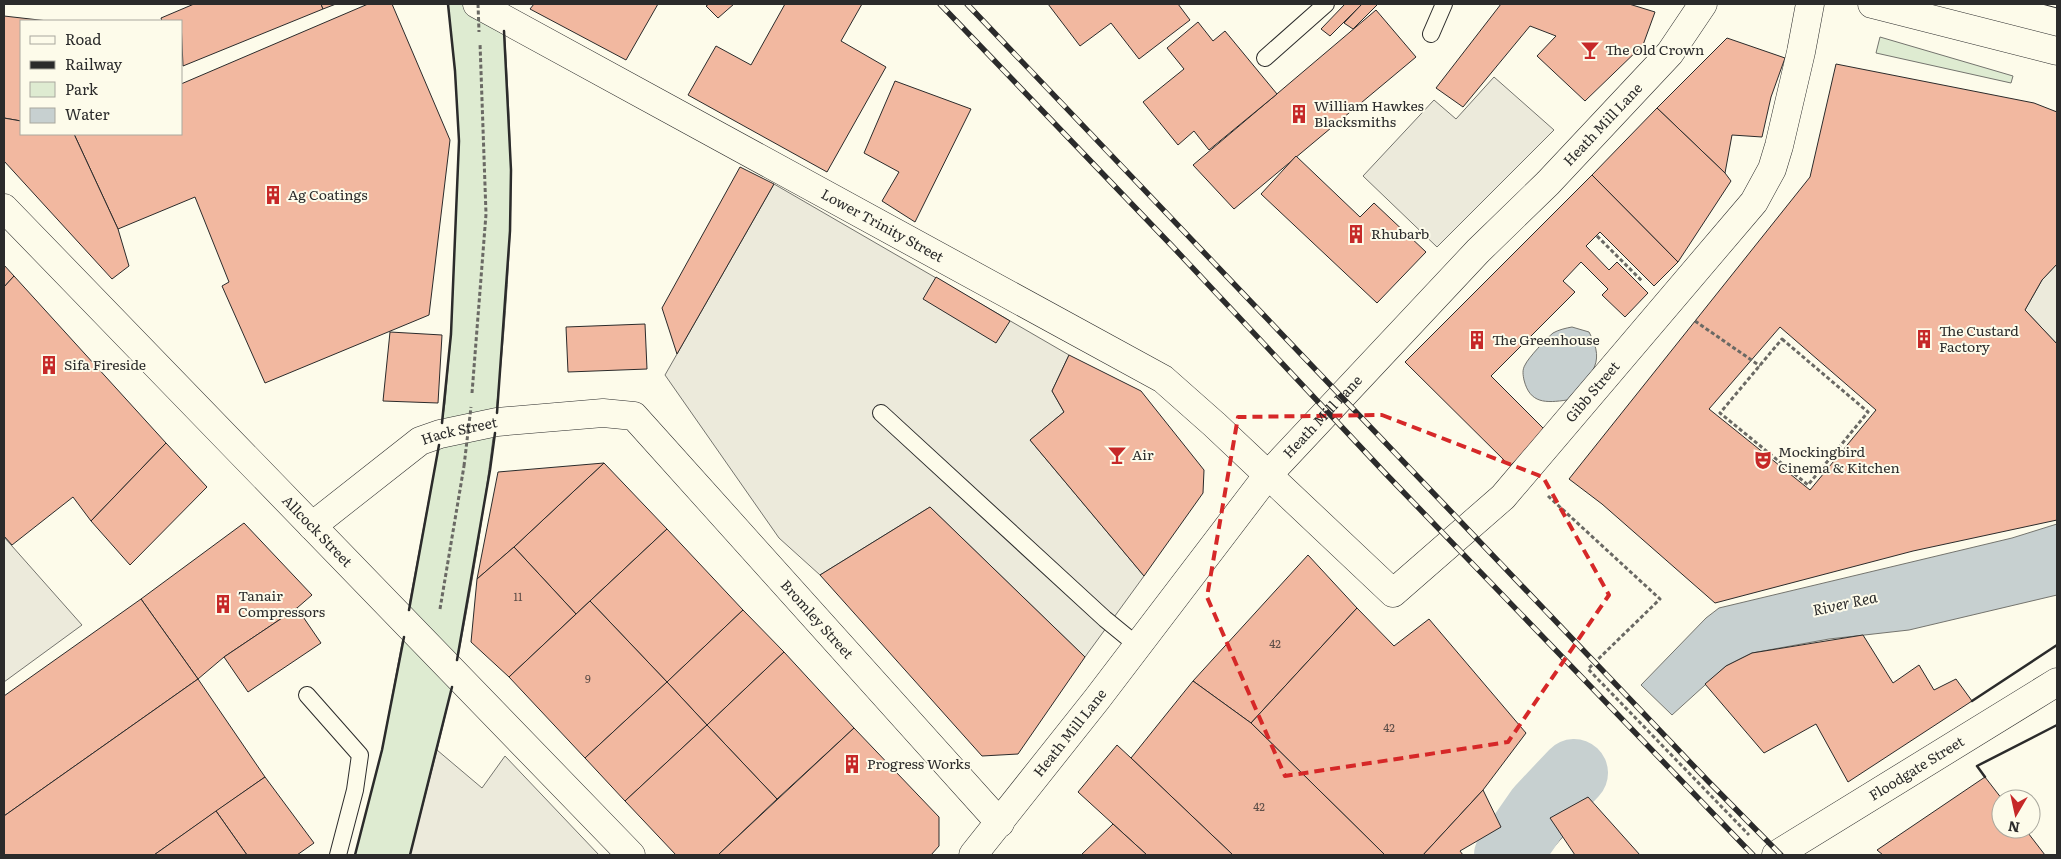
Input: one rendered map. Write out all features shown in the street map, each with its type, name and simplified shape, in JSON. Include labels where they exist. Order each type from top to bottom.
[{"type":"street","name":"Lower Trinity Street","points":[[478,4],[1164,379],[1267,476]]},
{"type":"street","name":"Heath Mill Lane","points":[[973,855],[1138,646],[1267,476],[1478,251],[1548,183],[1670,53],[1703,4]]},
{"type":"street","name":"Gibb Street","points":[[1267,476],[1393,593],[1503,497],[1754,202],[1772,169],[1801,52],[1810,4]]},
{"type":"street","points":[[1872,4],[2057,50]]},
{"type":"street","name":"Allcock Street","points":[[4,208],[631,855]]},
{"type":"street","name":"Hack Street","points":[[312,526],[420,441],[440,434],[497,422],[603,413],[634,416]]},
{"type":"street","name":"Bromley Street","points":[[634,416],[1000,823]]},
{"type":"street","name":"Floodgate Street","points":[[1776,855],[2057,682]]},
{"type":"lane","points":[[1265,58],[1326,4]]},
{"type":"lane","points":[[1431,34],[1444,4]]},
{"type":"lane","points":[[881,413],[1138,646]]},
{"type":"lane","points":[[307,695],[360,755],[355,790],[338,855]]},
{"type":"path","points":[[439,617],[464,466],[471,408],[486,214],[478,4]]},
{"type":"path","points":[[1597,236],[1644,282]]},
{"type":"path","points":[[1670,299],[1696,321],[1760,366]]},
{"type":"path","points":[[1782,339],[1868,412],[1808,485],[1720,413],[1760,366],[1782,339]]},
{"type":"path","points":[[1803,356],[1806,350]]},
{"type":"path","points":[[1524,474],[1660,599],[1588,669],[1751,838]]},
{"type":"highlighted area","points":[[1382,415],[1543,477],[1609,595],[1508,742],[1285,776],[1207,597],[1238,417]]},
{"type":"green space","points":[[448,4],[503,4],[511,204],[499,387],[479,539],[456,668],[410,855],[355,855],[382,750],[436,461],[445,403],[451,334],[459,141],[455,71]]},
{"type":"green space","points":[[1880,37],[2013,76],[2011,83],[1876,53]]},
{"type":"shaded area","points":[[1494,77],[1554,130],[1437,247],[1363,176],[1434,100],[1456,119]]},
{"type":"shaded area","points":[[774,184],[1069,355],[1052,391],[1064,412],[1030,440],[1144,576],[1085,657],[930,507],[820,575],[779,538],[665,375]]},
{"type":"shaded area","points":[[2057,264],[2057,344],[2025,310],[2042,280]]},
{"type":"shaded area","points":[[4,537],[82,625],[4,682]]},
{"type":"shaded area","points":[[437,750],[482,788],[505,756],[599,855],[410,855]]},
{"type":"water","points":[[1572,327],[1589,332],[1597,354],[1593,370],[1567,400],[1552,402],[1535,398],[1530,394],[1524,380],[1523,371],[1525,365],[1542,343],[1553,333]]},
{"type":"water","points":[[2057,524],[2057,595],[1909,630],[1829,639],[1752,653],[1726,666],[1672,715],[1641,685],[1706,618],[1719,608],[2012,538]]},
{"type":"water","points":[[1560,768],[1594,807],[1566,833],[1547,855],[1482,855],[1507,812],[1523,794]]},
{"type":"building","points":[[194,4],[321,4],[323,9],[183,66],[182,20],[162,20],[161,18]]},
{"type":"building","points":[[321,4],[336,4],[323,9]]},
{"type":"building","name":"Ag Coatings","points":[[368,4],[392,4],[450,140],[429,315],[265,383],[222,286],[229,282],[195,197],[118,229],[74,135],[182,135],[182,84]]},
{"type":"building","points":[[534,4],[658,4],[626,60],[530,9]]},
{"type":"building","points":[[709,4],[734,4],[718,18],[706,6]]},
{"type":"building","points":[[785,4],[862,4],[841,41],[886,67],[827,172],[688,95],[716,46],[751,65]]},
{"type":"building","points":[[1048,4],[1178,4],[1190,20],[1139,59],[1111,23],[1080,46]]},
{"type":"building","points":[[1345,4],[1362,4],[1330,36],[1321,29]]},
{"type":"building","points":[[1362,4],[1378,4],[1353,29],[1344,23]]},
{"type":"building","name":"The Old Crown","points":[[1501,4],[1629,4],[1655,12],[1643,45],[1585,101],[1537,56],[1556,36],[1530,26],[1463,107],[1436,88]]},
{"type":"building","name":"William Hawkes Blacksmiths","points":[[1376,10],[1416,57],[1234,209],[1193,165]]},
{"type":"building","points":[[4,16],[39,20],[20,20],[20,121],[4,118]]},
{"type":"building","points":[[1198,22],[1213,41],[1225,31],[1277,94],[1209,150],[1194,131],[1178,145],[1143,102],[1184,69],[1167,48]]},
{"type":"building","points":[[1727,38],[1785,58],[1771,97],[1762,137],[1732,135],[1725,173],[1657,108]]},
{"type":"building","name":"The Custard Factory","points":[[1836,64],[2034,103],[2057,112],[2057,264],[2042,280],[2025,310],[2057,344],[2057,520],[1913,551],[1715,603],[1602,504],[1569,479],[1810,177]],"holes":[[[1780,327],[1876,410],[1810,490],[1709,409]]]},
{"type":"building","points":[[895,81],[971,109],[915,222],[882,201],[899,172],[864,153]]},
{"type":"building","points":[[1657,108],[1731,181],[1678,262],[1592,175]]},
{"type":"building","points":[[4,118],[20,121],[20,135],[74,135],[118,229],[129,266],[112,279],[4,161]]},
{"type":"building","name":"Rhubarb","points":[[1296,156],[1360,217],[1374,203],[1426,252],[1377,303],[1261,194]]},
{"type":"building","points":[[740,167],[774,184],[677,354],[662,308]]},
{"type":"building","name":"The Greenhouse","points":[[1592,175],[1678,262],[1654,286],[1600,232],[1586,246],[1609,270],[1617,262],[1648,293],[1625,317],[1602,295],[1608,289],[1581,262],[1563,281],[1575,292],[1491,376],[1546,431],[1510,466],[1405,362]]},
{"type":"building","points":[[4,265],[14,276],[4,287]]},
{"type":"building","name":"Sifa Fireside","points":[[14,276],[166,443],[91,521],[73,497],[12,545],[4,536],[4,287]]},
{"type":"building","points":[[936,277],[1010,321],[996,343],[923,299]]},
{"type":"building","points":[[645,324],[647,369],[568,372],[566,327]]},
{"type":"building","points":[[390,332],[442,335],[438,403],[383,401]]},
{"type":"building","name":"Air","points":[[1069,355],[1141,391],[1204,470],[1203,493],[1144,576],[1030,440],[1064,412],[1052,391]]},
{"type":"building","points":[[166,443],[207,487],[130,565],[91,521]]},
{"type":"building","points":[[604,463],[667,529],[576,614],[514,547]]},
{"type":"building","points":[[604,463],[514,547],[477,579],[498,472]]},
{"type":"building","points":[[930,507],[1085,657],[1018,754],[982,756],[820,575]]},
{"type":"building","name":"Tanair Compressors","points":[[244,523],[312,595],[297,608],[224,657],[198,679],[141,599]]},
{"type":"building","points":[[667,529],[743,610],[667,682],[590,601]]},
{"type":"building","points":[[514,547],[576,614],[509,677],[471,642],[477,579]]},
{"type":"building","points":[[1308,555],[1357,608],[1251,723],[1193,681]]},
{"type":"building","points":[[141,599],[198,679],[4,816],[4,696]]},
{"type":"building","points":[[590,601],[667,682],[585,758],[509,677]]},
{"type":"building","points":[[297,608],[321,643],[248,692],[224,657]]},
{"type":"building","points":[[1357,608],[1394,646],[1429,619],[1526,733],[1483,790],[1423,855],[1385,855],[1251,723]]},
{"type":"building","points":[[743,610],[784,652],[707,725],[667,682]]},
{"type":"building","points":[[1863,635],[1893,683],[1919,665],[1934,690],[1956,679],[1972,701],[1848,782],[1816,724],[1764,753],[1705,684],[1726,666],[1752,653]]},
{"type":"building","points":[[784,652],[854,728],[777,799],[707,725]]},
{"type":"building","points":[[198,679],[265,777],[154,855],[4,855],[4,816]]},
{"type":"building","points":[[1193,681],[1251,723],[1385,855],[1233,855],[1131,758]]},
{"type":"building","points":[[667,682],[707,725],[625,801],[585,758]]},
{"type":"building","points":[[707,725],[777,799],[718,855],[676,855],[625,801]]},
{"type":"building","name":"Progress Works","points":[[854,728],[939,817],[939,846],[931,855],[718,855]]},
{"type":"building","points":[[1117,745],[1233,855],[1147,855],[1078,792]]},
{"type":"building","points":[[265,777],[314,843],[297,855],[247,855],[216,811]]},
{"type":"building","points":[[1985,777],[1994,789],[1991,789],[1991,839],[2033,839],[2045,855],[1883,855],[1877,850]]},
{"type":"building","points":[[1483,790],[1501,827],[1460,851],[1463,855],[1423,855]]},
{"type":"building","points":[[1588,797],[1640,855],[1575,855],[1550,818]]},
{"type":"building","points":[[216,811],[247,855],[154,855]]},
{"type":"building","points":[[1113,824],[1147,855],[1081,855]]},
{"type":"waterway","name":"River Rea","points":[[1508,855],[1540,809],[1574,773]]},
{"type":"tram line","points":[[2042,4],[2057,8]]},
{"type":"railway","points":[[940,4],[1173,247],[1385,473],[1753,855]]},
{"type":"railway","points":[[967,4],[1707,780],[1781,855]]},
{"type":"wall","points":[[442,423],[451,334],[459,141],[455,71],[448,4]]},
{"type":"wall","points":[[497,413],[510,231],[511,170],[504,31]]},
{"type":"wall","points":[[457,660],[495,433]]},
{"type":"wall","points":[[409,610],[439,445]]},
{"type":"wall","points":[[355,855],[382,750],[404,637]]},
{"type":"wall","points":[[1972,701],[2057,645]]},
{"type":"wall","points":[[410,855],[452,687]]},
{"type":"wall","points":[[1985,777],[1977,766],[2057,725]]},
{"type":"place","name":"The Old Crown","points":[[1590,50]]},
{"type":"place","name":"William Hawkes Blacksmiths","points":[[1299,114]]},
{"type":"place","name":"Ag Coatings","points":[[273,195]]},
{"type":"place","name":"Rhubarb","points":[[1356,234]]},
{"type":"place","name":"The Custard Factory","points":[[1924,339]]},
{"type":"place","name":"The Greenhouse","points":[[1477,340]]},
{"type":"place","name":"Sifa Fireside","points":[[49,365]]},
{"type":"place","name":"Air","points":[[1117,455]]},
{"type":"place","name":"Mockingbird Cinema & Kitchen","points":[[1763,460]]},
{"type":"place","name":"Tanair Compressors","points":[[223,604]]},
{"type":"place","name":"Progress Works","points":[[852,764]]}]
